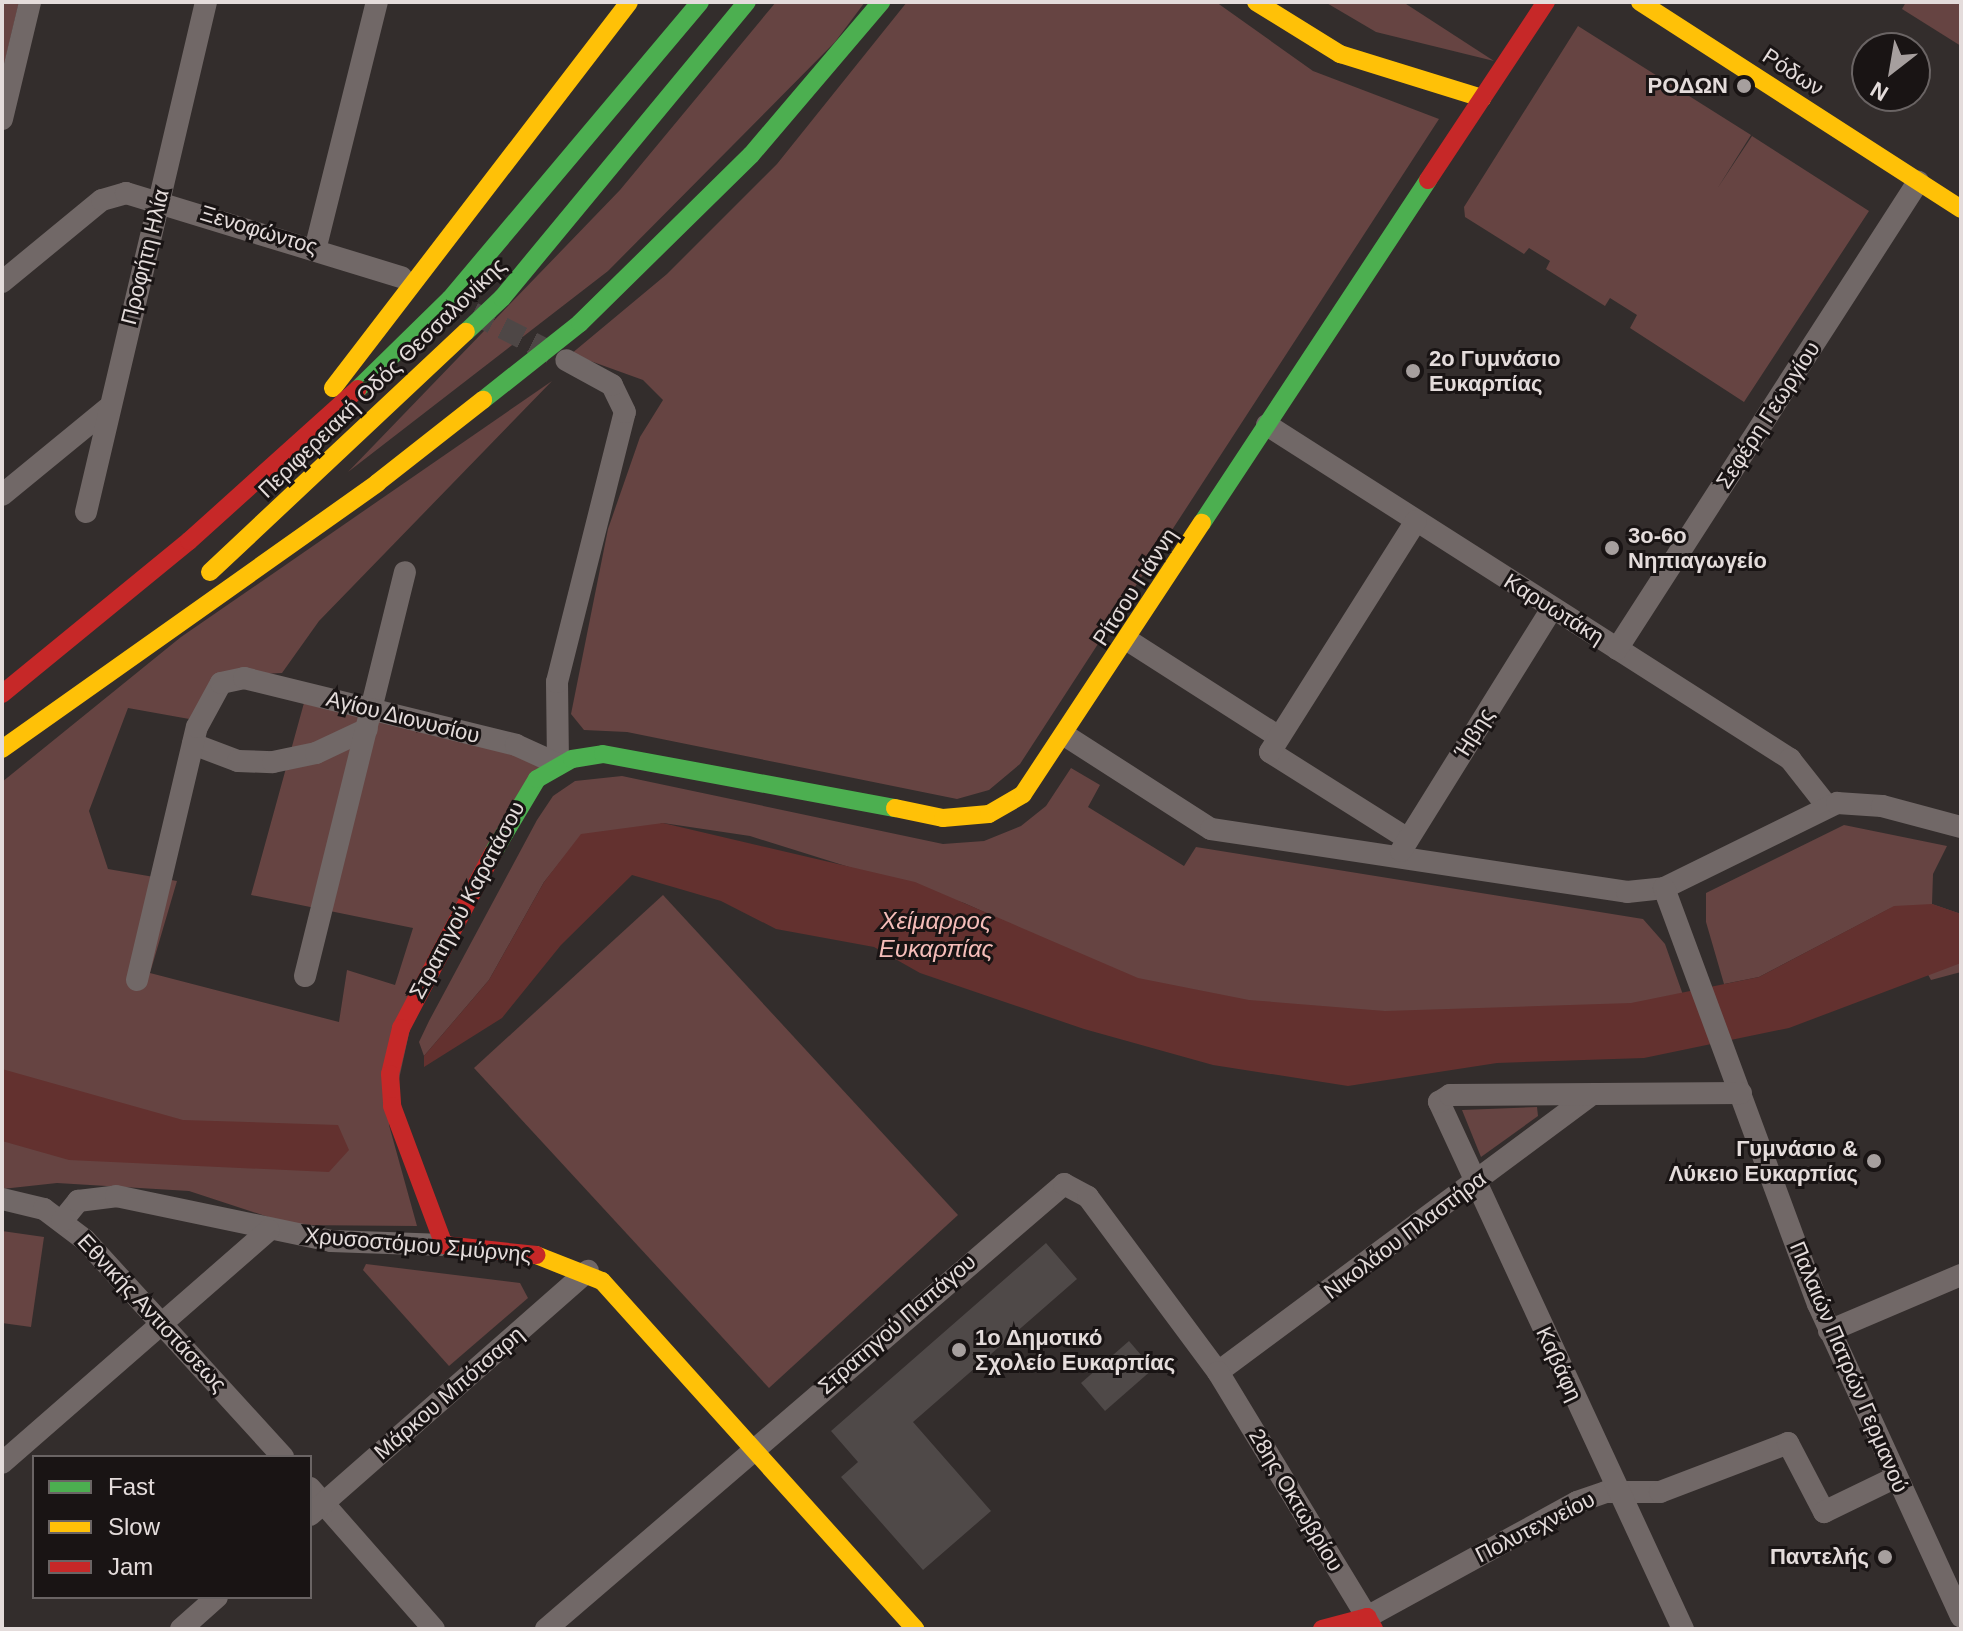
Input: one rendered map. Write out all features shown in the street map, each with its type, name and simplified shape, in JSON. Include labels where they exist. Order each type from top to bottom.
[{"type":"main road","points":[[276,466],[629,2]]},
{"type":"main road","name":"Περιφερειακή Οδός Θεσσαλονίκης","points":[[2,694],[276,466],[450,299],[700,2]]},
{"type":"main road","name":"Περιφερειακή Οδός Θεσσαλονίκης","points":[[2,740],[235,551],[429,371],[558,236],[747,2]]},
{"type":"main road","points":[[2,749],[390,474],[580,323],[751,155],[881,2]]},
{"type":"main road","points":[[1256,2],[1340,54],[1482,98]]},
{"type":"main road","name":"Ρίτσου Γιάννη","points":[[558,764],[593,755],[630,756],[905,812],[967,818],[1023,794],[1129,641],[1267,425],[1546,2]]},
{"type":"main road","name":"Ρόδων","points":[[1640,2],[1961,209]]},
{"type":"main road","name":"Στρατηγού Καρατάσου","points":[[444,1245],[394,1118],[391,1062],[412,1003],[514,811],[532,785],[558,764]]},
{"type":"main road","name":"Χρυσοστόμου Σμύρνης","points":[[444,1245],[528,1252],[588,1271],[620,1297],[913,1628]]},
{"type":"main road","name":"Πολυτεχνείου","points":[[1322,1629],[1371,1623]]},
{"type":"street","points":[[3,108],[30,2]]},
{"type":"street","name":"Προφήτη Ηλία","points":[[86,512],[107,409],[206,2]]},
{"type":"street","points":[[316,246],[377,2]]},
{"type":"street","name":"Σεφέρη Γεωργίου","points":[[1617,649],[1918,182]]},
{"type":"street","name":"Ξενοφώντος","points":[[2,282],[108,196],[160,199],[316,246],[401,277]]},
{"type":"street","points":[[558,764],[557,682],[625,412],[612,385],[566,360]]},
{"type":"street","points":[[2,495],[107,409]]},
{"type":"street","name":"Καρυωτάκη","points":[[1267,425],[1800,766],[1827,806]]},
{"type":"street","points":[[1402,848],[1270,752],[1416,521]]},
{"type":"street","points":[[305,976],[405,572]]},
{"type":"street","name":"Ήβης","points":[[1402,848],[1552,608]]},
{"type":"street","points":[[1129,641],[1279,737]]},
{"type":"street","name":"Αγίου Διονυσίου","points":[[193,744],[212,690],[244,678],[369,720],[516,745],[558,764]]},
{"type":"street","points":[[137,980],[193,744],[238,761],[273,762],[316,753],[369,720]]},
{"type":"street","points":[[1066,736],[1211,829],[1402,848],[1615,891],[1664,888],[1827,806],[1857,802],[1961,827]]},
{"type":"street","name":"Παλαιών Πατρών Γερμανού","points":[[1664,888],[1685,937],[1829,1331],[1961,1617]]},
{"type":"street","points":[[1590,1096],[1741,1093]]},
{"type":"street","name":"Καβάφη","points":[[1590,1096],[1440,1099],[1473,1183],[1683,1629]]},
{"type":"street","name":"Νικολάου Πλαστήρα","points":[[1218,1372],[1590,1096]]},
{"type":"street","name":"Στρατηγού Παπάγου","points":[[546,1629],[1064,1184],[1088,1197],[1218,1372]]},
{"type":"street","name":"Χρυσοστόμου Σμύρνης","points":[[62,1221],[78,1201],[116,1196],[269,1230],[352,1243],[444,1245]]},
{"type":"street","name":"Εθνικής Αντιστάσεως","points":[[2,1199],[30,1202],[62,1221],[164,1321],[281,1455]]},
{"type":"street","points":[[2,1463],[269,1230]]},
{"type":"street","name":"Μάρκου Μπότσαρη","points":[[314,1502],[588,1271]]},
{"type":"street","points":[[1829,1331],[1961,1275]]},
{"type":"street","name":"28ης Οκτωβρίου","points":[[1218,1372],[1371,1623]]},
{"type":"street","name":"Πολυτεχνείου","points":[[1371,1623],[1577,1502],[1599,1493],[1660,1492],[1788,1443],[1824,1512],[1896,1477]]},
{"type":"street","points":[[314,1502],[434,1629]]},
{"type":"street","points":[[181,1629],[215,1599]]},
{"type":"shaded area","points":[[2,2],[19,2],[3,69],[2,67]]},
{"type":"shaded area","points":[[776,2],[865,2],[835,42],[608,271],[348,472],[620,190]]},
{"type":"shaded area","points":[[907,2],[1216,2],[1313,71],[1439,119],[1020,764],[989,790],[957,799],[627,732],[584,730],[571,714],[608,529],[640,437],[663,400],[643,380],[571,354],[667,274],[777,164]]},
{"type":"shaded area","points":[[1325,2],[1403,2],[1494,61],[1376,32]]},
{"type":"shaded area","points":[[1906,2],[1961,2],[1961,46],[1902,9]]},
{"type":"shaded area","points":[[1578,26],[1751,135],[1717,189],[1752,136],[1869,211],[1744,402],[1630,328],[1637,315],[1610,298],[1605,306],[1546,269],[1550,261],[1529,248],[1524,254],[1465,217],[1464,207]]},
{"type":"shaded area","points":[[552,381],[319,621],[282,673],[241,675],[206,722],[128,708],[89,811],[108,869],[177,881],[150,973],[339,1022],[347,970],[395,985],[413,928],[251,895],[307,692],[542,763],[415,1006],[389,1125],[417,1226],[293,1225],[189,1191],[57,1183],[2,1189],[2,782],[181,637]]},
{"type":"shaded area","points":[[1071,768],[1100,785],[1088,807],[1184,866],[1196,847],[1643,919],[1665,944],[1694,1026],[1258,1035],[964,903],[750,836],[663,823],[569,851],[544,882],[489,980],[424,1056],[419,1042],[429,1021],[537,820],[553,796],[575,781],[622,776],[943,844],[984,841],[1021,826],[1046,806]]},
{"type":"shaded area","points":[[1844,825],[1947,846],[1933,874],[1932,904],[1961,914],[1961,972],[1931,980],[1891,908],[1759,977],[1724,984],[1706,922],[1706,893]]},
{"type":"shaded area","points":[[663,895],[958,1215],[769,1388],[474,1068]]},
{"type":"shaded area","points":[[1537,1107],[1538,1116],[1481,1157],[1462,1110]]},
{"type":"shaded area","points":[[2,1231],[44,1237],[31,1327],[2,1323]]},
{"type":"shaded area","points":[[366,1264],[520,1283],[528,1298],[449,1366],[363,1270]]},
{"type":"water","name":"Χείμαρρος Ευκαρπίας","points":[[663,823],[915,882],[1138,978],[1249,1000],[1385,1011],[1631,1003],[1759,977],[1894,906],[1932,904],[1961,914],[1961,963],[1789,1028],[1644,1058],[1497,1063],[1348,1086],[1213,1065],[1084,1029],[920,973],[874,947],[776,929],[721,901],[632,875],[561,945],[502,1018],[424,1067],[424,1056],[489,980],[544,882],[581,834]]},
{"type":"water","points":[[2,1069],[183,1120],[338,1125],[349,1150],[329,1172],[69,1160],[2,1141]]},
{"type":"building","name":"1ο Δημοτικό Σχολείο Ευκαρπίας","points":[[1046,1243],[1077,1279],[913,1422],[991,1511],[923,1570],[841,1477],[858,1462],[831,1431]]},
{"type":"building","points":[[1129,1341],[1153,1369],[1105,1411],[1081,1383]]},
{"type":"tunnel","points":[[473,313],[554,354]]},
{"type":"traffic: fast","points":[[358,389],[450,299],[700,2]]},
{"type":"traffic: fast","points":[[466,332],[502,298],[747,2]]},
{"type":"traffic: fast","points":[[483,400],[580,323],[751,155],[881,2]]},
{"type":"traffic: fast","points":[[1202,523],[1428,180]]},
{"type":"traffic: fast","points":[[493,853],[537,779],[572,759],[603,754],[895,808]]},
{"type":"traffic: slow","points":[[333,388],[629,2]]},
{"type":"traffic: slow","points":[[1256,2],[1340,54],[1482,98]]},
{"type":"traffic: slow","points":[[1640,2],[1961,209]]},
{"type":"traffic: slow","points":[[210,572],[466,332]]},
{"type":"traffic: slow","points":[[2,749],[377,483],[483,400]]},
{"type":"traffic: slow","points":[[895,808],[943,818],[989,814],[1023,794],[1202,523]]},
{"type":"traffic: slow","points":[[536,1255],[602,1281],[915,1629]]},
{"type":"traffic: jam","points":[[1428,180],[1546,2]]},
{"type":"traffic: jam","points":[[2,694],[189,541],[358,389]]},
{"type":"traffic: jam","points":[[493,853],[401,1028],[390,1074],[392,1106],[444,1245],[536,1255]]},
{"type":"traffic: jam","points":[[1322,1629],[1367,1617],[1374,1629]]},
{"type":"place","name":"ΡΟΔΩΝ","points":[[1744,86]]},
{"type":"place","name":"2ο Γυμνάσιο Ευκαρπίας","points":[[1413,371]]},
{"type":"place","name":"3ο-6ο Νηπιαγωγείο","points":[[1612,548]]},
{"type":"place","name":"Γυμνάσιο & Λύκειο Ευκαρπίας","points":[[1874,1161]]},
{"type":"place","name":"1ο Δημοτικό Σχολείο Ευκαρπίας","points":[[959,1350]]},
{"type":"place","name":"Παντελής","points":[[1885,1557]]}]
